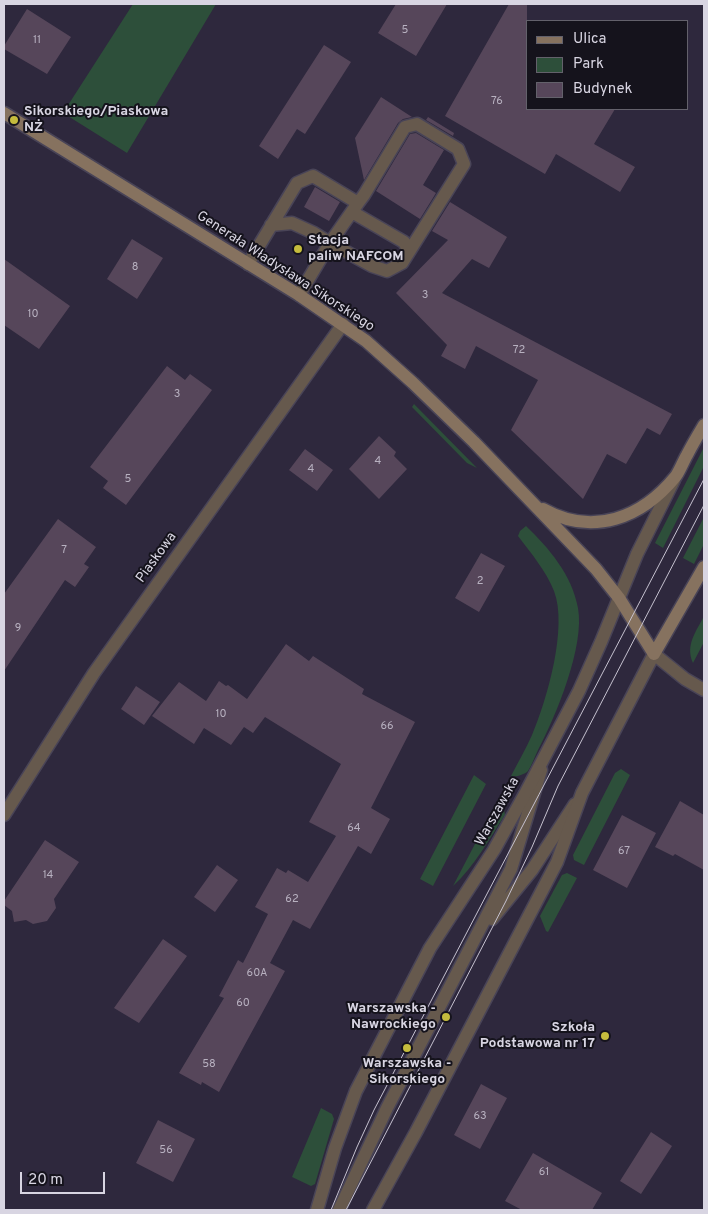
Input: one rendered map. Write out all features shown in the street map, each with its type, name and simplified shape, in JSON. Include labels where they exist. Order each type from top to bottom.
[{"type":"main road","name":"Generała Władysława Sikorskiego","points":[[4,113],[343,324],[386,358],[480,448],[596,569],[619,598],[654,654]]},
{"type":"main road","name":"Warszawska","points":[[677,475],[704,425]]},
{"type":"main road","points":[[532,503],[548,512],[575,522],[591,524],[606,522],[620,518],[654,497],[677,475]]},
{"type":"main road","points":[[654,654],[704,567]]},
{"type":"street","points":[[271,225],[292,223],[314,232],[330,243],[372,266],[387,271],[402,264],[464,164],[458,149],[418,124],[405,127],[364,195],[330,243],[299,296]]},
{"type":"street","points":[[248,264],[297,183],[313,176],[404,242],[409,251]]},
{"type":"street","name":"Piaskowa","points":[[4,815],[94,673],[343,324]]},
{"type":"street","name":"Warszawska","points":[[317,1210],[335,1148],[356,1091],[430,948],[494,850],[579,691],[602,642],[637,554],[677,475]]},
{"type":"street","points":[[462,965],[480,935],[532,870],[582,794],[654,654],[704,690]]},
{"type":"street","points":[[339,1210],[387,1108],[511,869],[547,751]]},
{"type":"street","points":[[373,1210],[416,1132],[557,862],[582,794]]},
{"type":"green space","points":[[133,4],[216,4],[127,153],[63,113]]},
{"type":"green space","points":[[414,404],[477,468],[467,463],[412,407]]},
{"type":"green space","points":[[704,447],[704,466],[663,548],[655,543]]},
{"type":"green space","points":[[704,517],[704,544],[694,564],[683,558]]},
{"type":"green space","points":[[526,526],[551,553],[571,584],[578,608],[579,624],[573,661],[553,719],[528,771],[522,775],[511,776],[532,735],[544,703],[554,663],[559,624],[558,606],[551,584],[538,562],[518,536],[520,531]]},
{"type":"green space","points":[[704,616],[704,642],[693,663],[690,650],[691,644]]},
{"type":"green space","points":[[621,769],[630,775],[584,865],[574,860],[573,855],[615,773]]},
{"type":"green space","points":[[474,775],[486,784],[433,886],[420,879]]},
{"type":"green space","points":[[499,798],[503,804],[505,815],[475,861],[453,886]]},
{"type":"green space","points":[[567,873],[577,878],[548,932],[540,916],[562,875]]},
{"type":"green space","points":[[321,1108],[332,1114],[334,1119],[315,1184],[311,1186],[292,1177]]},
{"type":"building","points":[[396,4],[447,4],[416,56],[378,33]]},
{"type":"building","points":[[509,4],[527,4],[526,110],[614,110],[594,144],[635,167],[620,192],[556,154],[545,174],[445,116]]},
{"type":"building","points":[[27,9],[71,37],[47,74],[4,49]]},
{"type":"building","points":[[324,45],[351,62],[305,134],[297,129],[278,159],[259,146]]},
{"type":"building","points":[[381,97],[412,117],[403,119],[398,123],[364,180],[355,138]]},
{"type":"building","points":[[428,117],[454,133],[453,136],[426,120]]},
{"type":"building","points":[[416,133],[444,150],[423,185],[436,193],[420,219],[376,191],[410,134]]},
{"type":"building","points":[[315,187],[340,202],[329,221],[304,207]]},
{"type":"building","points":[[450,202],[507,237],[489,268],[472,259],[442,293],[672,414],[660,435],[647,428],[626,464],[607,454],[583,499],[511,430],[538,380],[476,346],[465,369],[441,356],[447,345],[396,293],[448,240],[432,231]]},
{"type":"building","points":[[132,239],[163,258],[137,299],[107,279]]},
{"type":"building","points":[[4,259],[70,306],[39,349],[4,325]]},
{"type":"building","points":[[167,366],[185,380],[190,374],[212,390],[126,505],[103,488],[108,481],[90,467]]},
{"type":"building","points":[[379,436],[396,452],[394,456],[407,469],[379,499],[349,469]]},
{"type":"building","points":[[305,449],[333,470],[317,491],[289,470]]},
{"type":"building","points":[[58,519],[96,547],[84,564],[89,567],[75,587],[65,580],[4,671],[4,594]]},
{"type":"building","points":[[481,553],[505,566],[479,612],[455,598]]},
{"type":"building","points":[[286,644],[309,661],[313,656],[364,689],[362,694],[415,722],[371,808],[390,819],[371,854],[358,846],[310,929],[293,920],[270,963],[285,971],[219,1092],[202,1082],[201,1085],[179,1073],[224,998],[219,996],[238,960],[243,963],[268,914],[255,907],[277,868],[286,873],[288,870],[308,882],[336,836],[309,822],[341,764],[265,717],[253,733],[244,727],[231,745],[204,728],[194,744],[152,716],[179,682],[206,701],[219,681],[226,686],[228,685],[247,699]]},
{"type":"building","points":[[136,686],[160,702],[144,725],[121,709]]},
{"type":"building","points":[[680,801],[704,815],[704,870],[675,854],[673,856],[655,847]]},
{"type":"building","points":[[622,815],[656,833],[627,888],[593,870]]},
{"type":"building","points":[[45,840],[79,862],[54,899],[56,908],[47,921],[33,924],[26,920],[14,922],[12,911],[4,905],[4,901]]},
{"type":"building","points":[[217,865],[238,880],[215,912],[194,897]]},
{"type":"building","points":[[163,939],[187,956],[139,1023],[114,1008]]},
{"type":"building","points":[[481,1084],[507,1098],[480,1149],[454,1135]]},
{"type":"building","points":[[158,1120],[195,1139],[173,1182],[136,1163]]},
{"type":"building","points":[[651,1132],[672,1146],[641,1194],[620,1181]]},
{"type":"building","points":[[533,1153],[602,1193],[592,1210],[522,1210],[505,1201]]},
{"type":"tram line","points":[[331,1210],[374,1110],[704,479]]},
{"type":"tram line","points":[[346,1210],[506,901],[558,786],[704,505]]},
{"type":"place","name":"Sikorskiego/Piaskowa NŻ","points":[[14,120]]},
{"type":"place","name":"Stacja paliw NAFCOM","points":[[298,249]]},
{"type":"place","name":"Warszawska - Nawrockiego","points":[[446,1017]]},
{"type":"place","name":"Szkoła Podstawowa nr 17","points":[[605,1036]]},
{"type":"place","name":"Warszawska - Sikorskiego","points":[[407,1048]]}]
